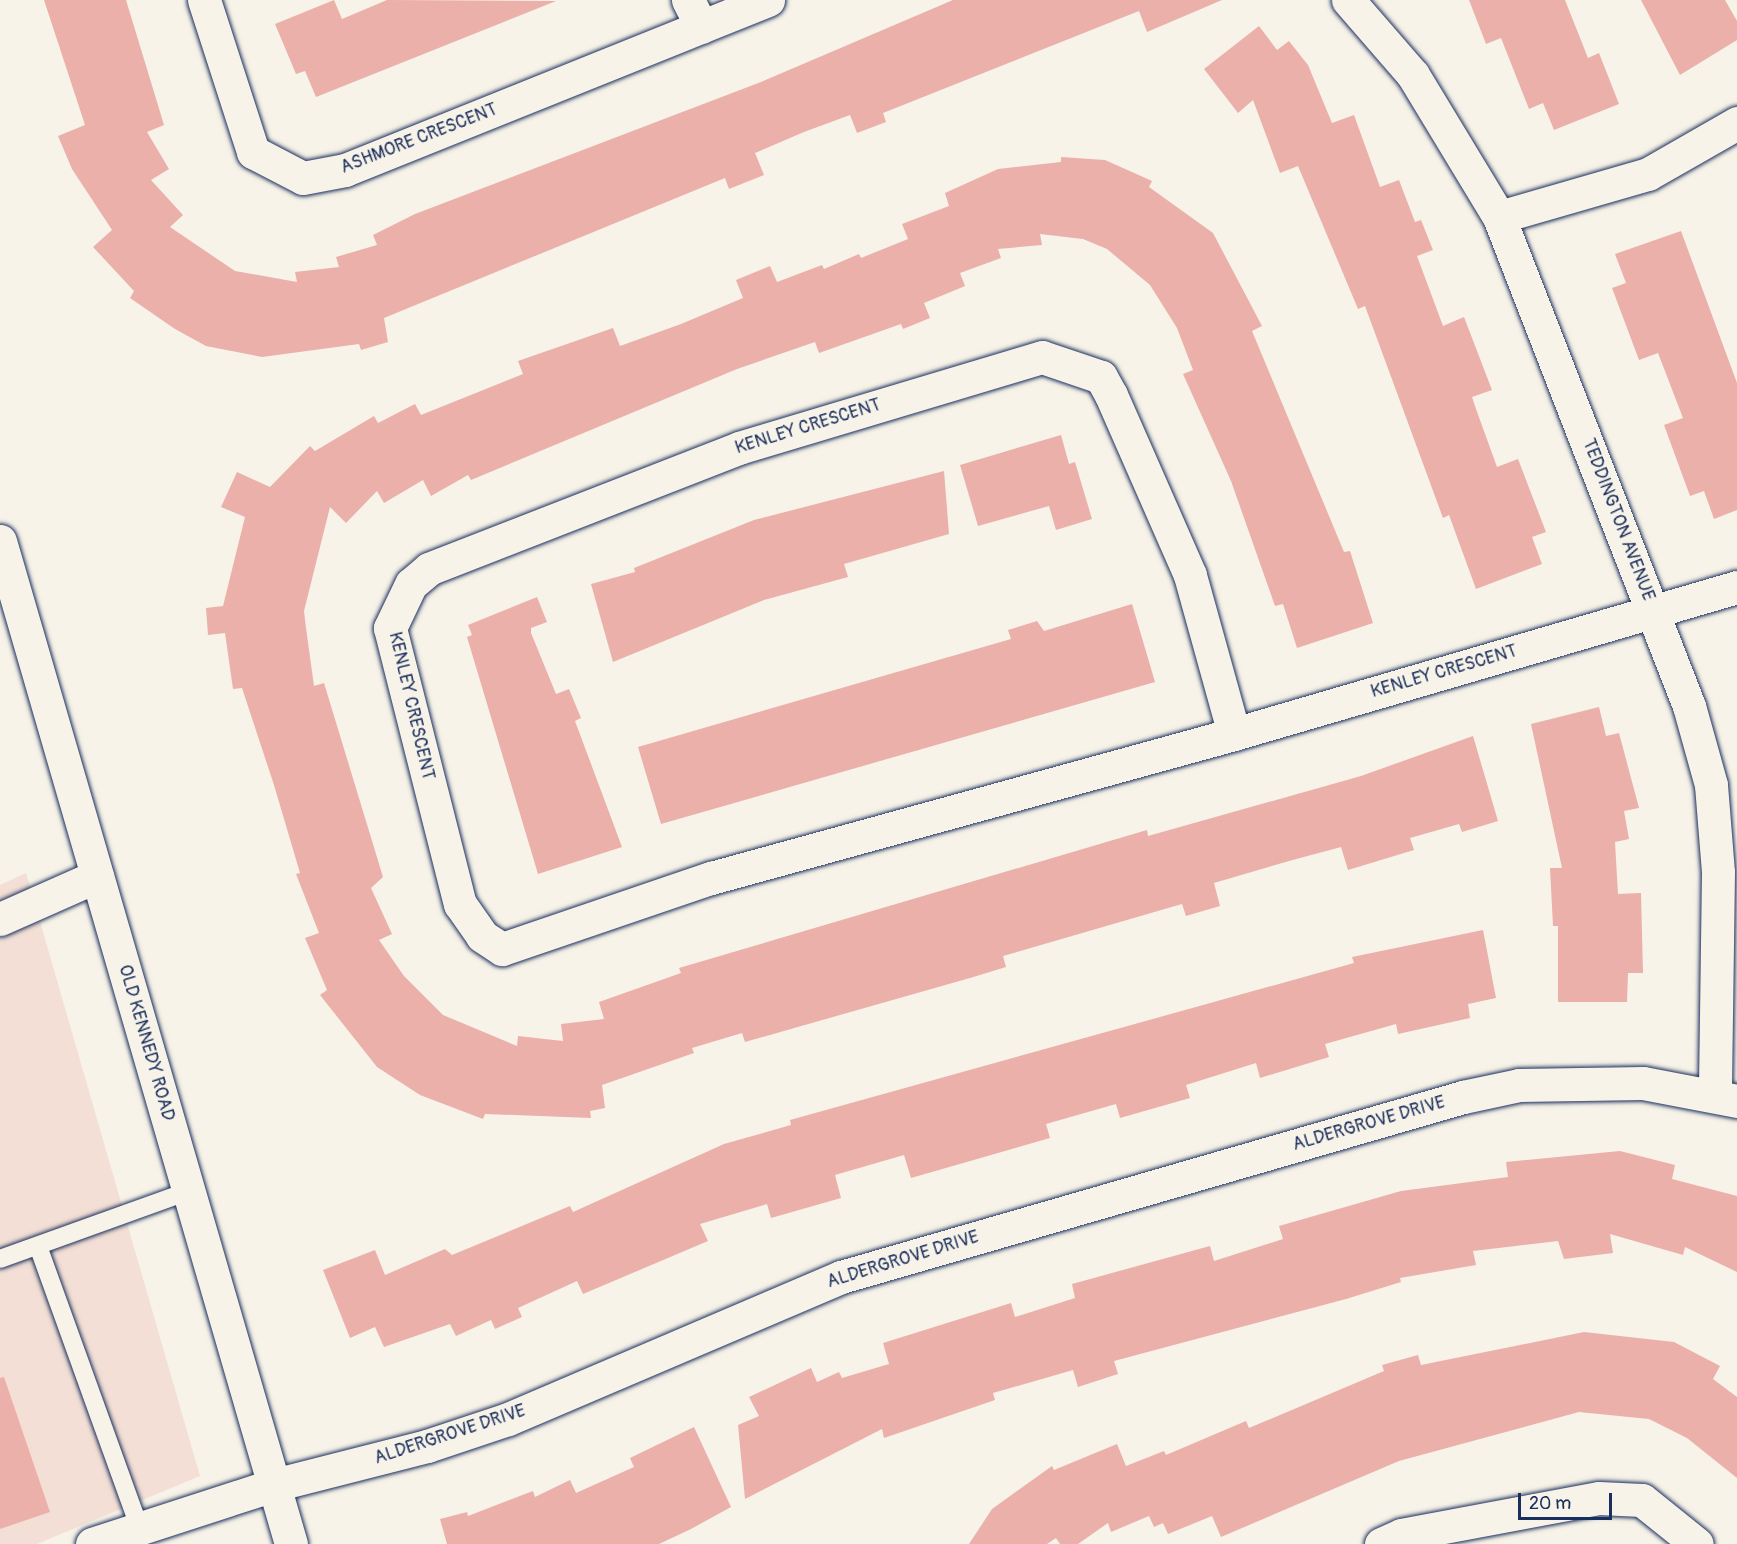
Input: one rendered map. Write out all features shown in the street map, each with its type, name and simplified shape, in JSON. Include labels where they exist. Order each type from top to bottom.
[{"type":"street","name":"ASHMORE CRESCENT","points":[[204,0],[253,152],[303,178],[345,170],[695,14],[768,0]]},
{"type":"street","name":"TEDDINGTON AVENUE","points":[[1348,0],[1413,75],[1499,217],[1653,611],[1711,784],[1718,872],[1726,1097]]},
{"type":"street","points":[[1499,217],[1648,174],[1737,123]]},
{"type":"street","name":"KENLEY CRESCENT","points":[[1234,734],[1190,575],[1111,395],[1101,377],[1042,357],[739,448],[429,569],[411,584],[390,628],[460,904],[482,936],[502,949],[711,878],[1234,734],[1737,587]]},
{"type":"street","name":"OLD KENNEDY ROAD","points":[[0,542],[291,1544]]},
{"type":"street","points":[[0,919],[97,876]]},
{"type":"street","name":"ALDERGROVE DRIVE","points":[[92,1544],[274,1485],[416,1449],[508,1419],[841,1277],[1463,1097],[1570,1082],[1643,1083],[1726,1097]]},
{"type":"street","points":[[1381,1544],[1401,1535],[1599,1498],[1642,1500],[1697,1544]]},
{"type":"lane","points":[[0,1258],[189,1191]]},
{"type":"lane","points":[[38,1246],[139,1527]]},
{"type":"shaded area","points":[[26,873],[200,1476],[37,1544],[0,1544],[0,885]]},
{"type":"building","points":[[44,0],[126,0],[164,125],[147,132],[169,169],[151,180],[183,215],[170,227],[235,271],[297,282],[295,272],[339,267],[336,257],[377,245],[373,235],[415,214],[761,82],[953,0],[1222,0],[1147,32],[1139,11],[883,113],[886,122],[857,133],[850,115],[804,132],[755,153],[764,175],[729,189],[725,178],[384,318],[388,342],[361,350],[359,344],[262,357],[206,346],[175,329],[130,298],[134,291],[93,247],[112,230],[72,169],[58,136],[85,125]]},
{"type":"building","points":[[334,0],[342,19],[387,0],[556,1],[316,97],[305,71],[296,74],[275,24]]},
{"type":"building","points":[[1469,0],[1565,0],[1588,58],[1599,53],[1619,104],[1554,130],[1543,103],[1529,109],[1501,38],[1486,44]]},
{"type":"building","points":[[1641,0],[1725,0],[1737,21],[1737,40],[1680,75]]},
{"type":"building","points":[[1259,26],[1277,50],[1289,41],[1308,65],[1332,123],[1354,115],[1380,187],[1399,180],[1415,222],[1421,220],[1433,250],[1417,256],[1443,326],[1464,317],[1492,390],[1472,397],[1497,467],[1518,459],[1546,532],[1532,537],[1542,564],[1476,589],[1449,515],[1443,518],[1365,306],[1358,309],[1298,166],[1280,173],[1253,100],[1238,113],[1204,69]]},
{"type":"building","points":[[1061,157],[1105,160],[1152,181],[1149,187],[1213,233],[1262,326],[1252,331],[1344,552],[1350,551],[1373,623],[1297,648],[1283,604],[1275,606],[1231,481],[1183,374],[1193,370],[1177,328],[1150,285],[1107,249],[1083,239],[1040,234],[1042,245],[998,249],[1001,258],[960,273],[965,286],[924,303],[930,318],[903,329],[901,324],[819,353],[815,342],[737,369],[471,480],[468,475],[431,496],[423,480],[384,503],[377,491],[346,523],[330,507],[304,611],[314,686],[324,683],[383,877],[371,888],[392,934],[379,940],[404,976],[443,1015],[517,1046],[518,1036],[563,1041],[561,1024],[604,1019],[599,1002],[681,973],[679,968],[1147,830],[1148,836],[1361,776],[1473,736],[1498,821],[1462,832],[1459,824],[1410,838],[1414,850],[1348,870],[1341,847],[1289,861],[1214,883],[1220,906],[1186,916],[1182,904],[1003,956],[1006,967],[970,978],[745,1042],[742,1033],[692,1048],[694,1053],[602,1085],[605,1108],[590,1111],[591,1118],[485,1114],[483,1119],[420,1095],[377,1067],[320,995],[327,990],[305,938],[319,933],[296,874],[300,873],[274,785],[242,688],[233,689],[225,633],[208,635],[206,608],[223,606],[245,517],[221,507],[237,472],[270,487],[310,446],[315,451],[374,416],[378,423],[415,404],[421,415],[523,374],[518,361],[613,328],[620,346],[681,324],[743,298],[736,280],[770,266],[777,282],[822,265],[824,269],[859,254],[861,258],[908,239],[902,224],[949,206],[945,193],[998,169],[1061,162]]},
{"type":"building","points":[[1681,231],[1737,383],[1737,510],[1714,519],[1704,491],[1690,496],[1664,425],[1683,418],[1658,353],[1639,360],[1612,288],[1626,283],[1615,254]]},
{"type":"building","points":[[1061,435],[1069,464],[1075,462],[1092,519],[1056,530],[1049,506],[978,526],[960,465]]},
{"type":"building","points":[[944,471],[949,534],[844,564],[848,577],[764,600],[613,662],[591,584],[635,572],[634,568],[754,520]]},
{"type":"building","points":[[537,597],[547,622],[531,628],[531,633],[556,694],[569,689],[581,718],[575,721],[622,847],[538,874],[467,637],[472,635],[468,625]]},
{"type":"building","points":[[1132,604],[1155,682],[661,824],[638,747],[1011,639],[1008,630],[1037,621],[1044,631]]},
{"type":"building","points":[[1599,707],[1606,736],[1619,733],[1639,808],[1624,811],[1629,839],[1615,842],[1618,894],[1641,893],[1643,973],[1628,973],[1627,1002],[1558,1002],[1558,926],[1553,926],[1550,868],[1562,868],[1531,724]]},
{"type":"building","points":[[1483,930],[1496,998],[1468,1004],[1470,1018],[1398,1034],[1396,1024],[1325,1044],[1329,1057],[1260,1078],[1256,1063],[1186,1085],[1190,1098],[1120,1118],[1116,1104],[1046,1124],[1050,1138],[911,1178],[904,1155],[835,1175],[841,1198],[771,1218],[767,1204],[700,1224],[708,1241],[583,1294],[577,1281],[518,1308],[522,1317],[495,1329],[491,1320],[456,1336],[450,1324],[384,1347],[375,1327],[350,1338],[323,1270],[375,1250],[385,1275],[445,1249],[452,1255],[570,1206],[573,1212],[724,1144],[791,1125],[790,1120],[1354,963],[1352,957]]},
{"type":"building","points":[[1620,1151],[1675,1165],[1672,1179],[1737,1196],[1737,1272],[1685,1247],[1683,1255],[1610,1234],[1613,1253],[1564,1259],[1558,1241],[1473,1251],[1476,1265],[1400,1278],[1401,1282],[1346,1299],[1114,1361],[1118,1374],[1078,1387],[1073,1370],[993,1393],[995,1400],[884,1438],[882,1429],[745,1499],[738,1425],[759,1416],[749,1397],[811,1368],[817,1382],[839,1372],[842,1378],[889,1364],[883,1343],[1011,1303],[1015,1317],[1075,1298],[1072,1284],[1210,1246],[1214,1261],[1283,1239],[1279,1226],[1401,1191],[1508,1177],[1506,1162]]},
{"type":"building","points":[[1584,1332],[1674,1342],[1720,1366],[1713,1379],[1737,1397],[1737,1478],[1687,1438],[1649,1419],[1579,1412],[1399,1461],[1221,1537],[1212,1516],[1168,1534],[1163,1523],[1154,1527],[1149,1516],[1111,1532],[1108,1523],[1078,1544],[1060,1544],[1056,1538],[1047,1544],[969,1544],[992,1509],[1052,1466],[1054,1470],[1117,1444],[1126,1466],[1164,1451],[1166,1455],[1246,1421],[1249,1428],[1384,1371],[1382,1365],[1418,1355],[1421,1365]]},
{"type":"building","points":[[4,1377],[50,1512],[0,1529],[0,1378]]},
{"type":"building","points":[[694,1427],[731,1507],[691,1529],[659,1544],[447,1544],[440,1519],[467,1512],[468,1516],[533,1491],[535,1497],[570,1480],[576,1493],[634,1467],[630,1458]]}]
